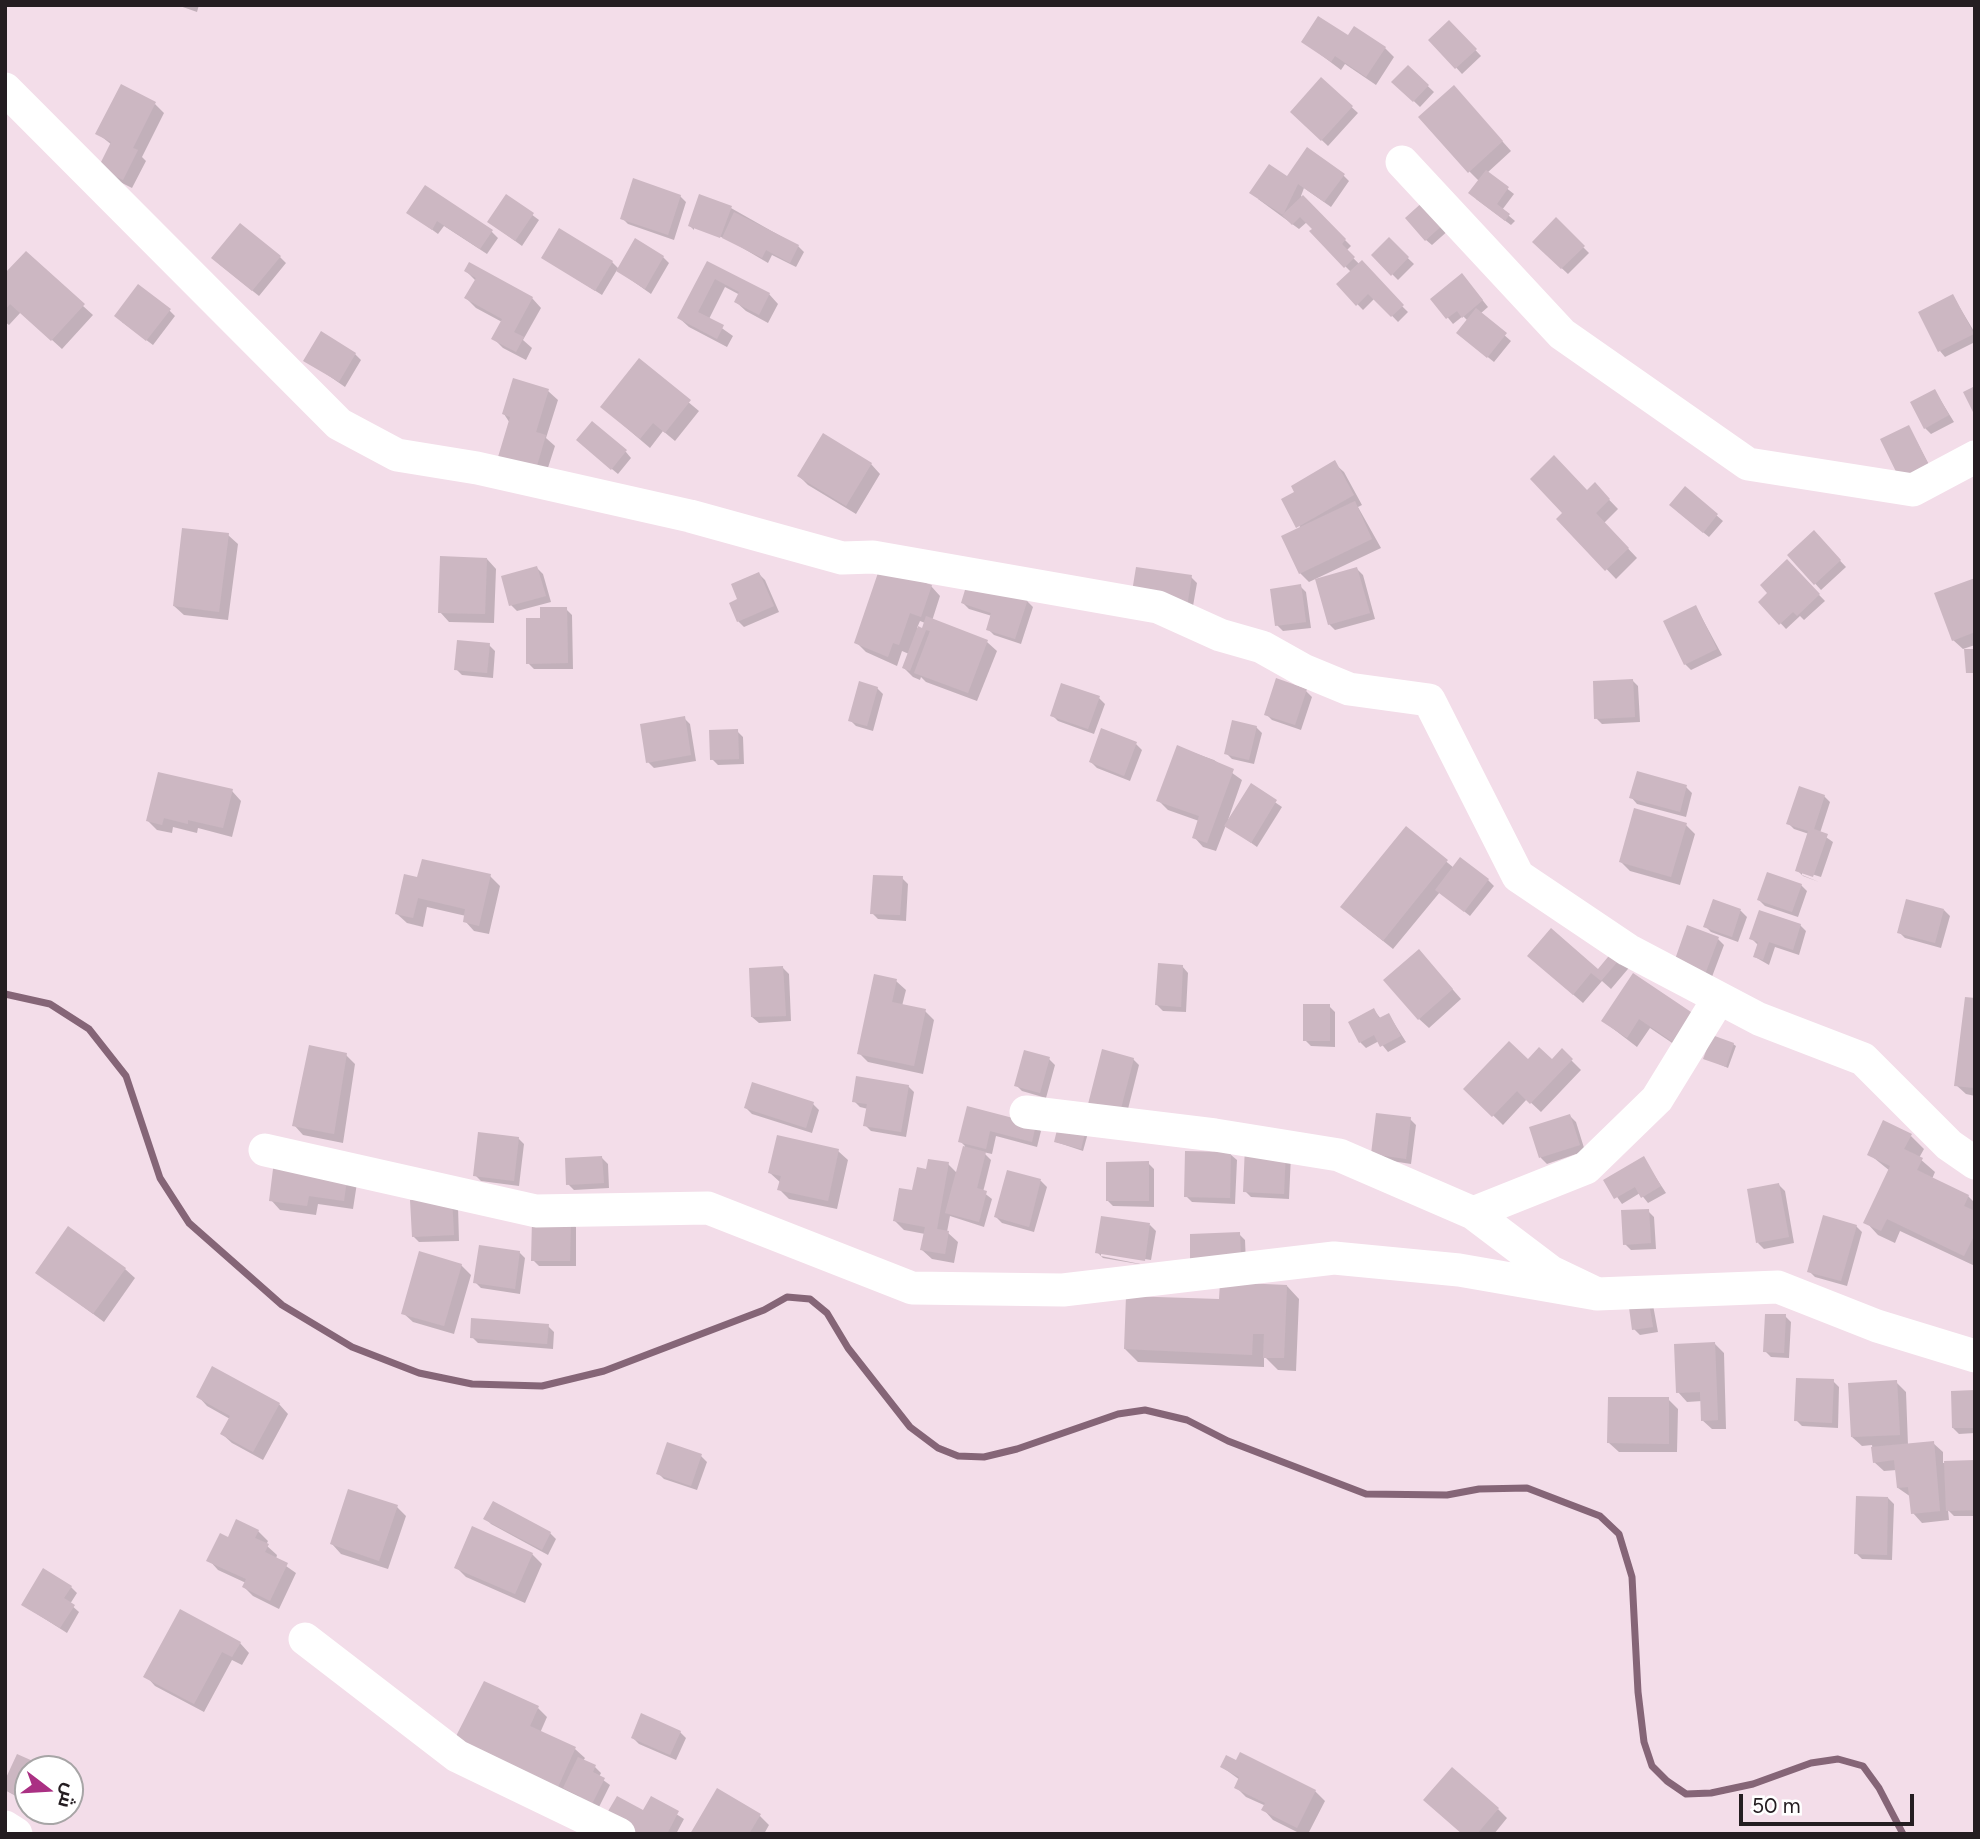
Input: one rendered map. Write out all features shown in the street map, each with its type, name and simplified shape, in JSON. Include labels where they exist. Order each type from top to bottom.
[{"type":"street","points":[[5,89],[339,424],[397,455],[477,468],[690,516],[842,558],[873,557],[1158,607],[1220,635],[1262,647],[1334,683],[1365,693],[1429,699],[1518,876],[1628,950],[1759,1019],[1863,1059],[1949,1145],[1975,1163]]},
{"type":"street","points":[[1402,163],[1562,334],[1748,464],[1913,490],[1975,457]]},
{"type":"street","points":[[1473,1213],[1586,1168],[1657,1098],[1719,998]]},
{"type":"street","points":[[1026,1112],[1215,1135],[1339,1155],[1473,1213],[1551,1272],[1597,1294]]},
{"type":"street","points":[[265,1150],[536,1211],[708,1208],[912,1288],[1063,1290],[1334,1258],[1459,1270],[1597,1294],[1778,1287],[1877,1326],[1975,1356]]},
{"type":"street","points":[[305,1639],[457,1756],[619,1834]]},
{"type":"street","points":[[5,1827],[16,1834]]},
{"type":"building","points":[[1318,16],[1348,35],[1354,26],[1386,47],[1366,77],[1335,56],[1331,62],[1301,42]]},
{"type":"building","points":[[1449,20],[1477,49],[1455,69],[1428,40]]},
{"type":"building","points":[[1408,65],[1429,85],[1413,102],[1391,82]]},
{"type":"building","points":[[1321,77],[1353,106],[1321,141],[1290,112]]},
{"type":"building","points":[[121,84],[156,102],[133,148],[138,150],[123,180],[98,168],[111,142],[95,134]]},
{"type":"building","points":[[1454,85],[1503,141],[1468,173],[1418,117]]},
{"type":"building","points":[[1307,147],[1345,174],[1324,202],[1298,184],[1283,215],[1249,193],[1269,164],[1287,176]]},
{"type":"building","points":[[1486,170],[1509,187],[1497,204],[1510,214],[1505,221],[1468,193]]},
{"type":"building","points":[[633,178],[681,195],[668,235],[620,219]]},
{"type":"building","points":[[425,185],[493,230],[480,249],[437,221],[432,230],[406,213]]},
{"type":"building","points":[[506,194],[534,213],[515,241],[487,222]]},
{"type":"building","points":[[699,194],[732,206],[720,238],[688,226]]},
{"type":"building","points":[[1303,195],[1346,239],[1342,244],[1355,257],[1344,268],[1309,231],[1312,229],[1300,217],[1292,225],[1282,215]]},
{"type":"building","points":[[1426,199],[1446,222],[1425,241],[1405,218]]},
{"type":"building","points":[[734,212],[799,245],[790,263],[766,250],[762,258],[722,238]]},
{"type":"building","points":[[1556,217],[1585,246],[1561,269],[1532,242]]},
{"type":"building","points":[[240,223],[281,256],[252,291],[211,258]]},
{"type":"building","points":[[559,228],[613,261],[595,291],[541,258]]},
{"type":"building","points":[[1389,237],[1409,257],[1391,276],[1371,255]]},
{"type":"building","points":[[635,238],[664,256],[645,289],[616,271]]},
{"type":"building","points":[[26,251],[85,304],[51,341],[10,304],[5,310],[5,273]]},
{"type":"building","points":[[1362,260],[1404,305],[1391,317],[1368,294],[1356,306],[1336,284]]},
{"type":"building","points":[[707,261],[770,293],[759,315],[734,302],[739,292],[715,279],[698,312],[724,325],[717,339],[677,318]]},
{"type":"building","points":[[469,262],[533,297],[514,332],[524,337],[516,352],[491,339],[502,319],[464,298],[476,278],[464,271]]},
{"type":"building","points":[[1462,273],[1483,300],[1462,318],[1457,311],[1446,319],[1430,299]]},
{"type":"building","points":[[138,284],[171,309],[146,341],[114,316]]},
{"type":"building","points":[[1953,294],[1974,334],[1938,352],[1918,312]]},
{"type":"building","points":[[1476,308],[1507,333],[1487,358],[1456,333]]},
{"type":"building","points":[[321,331],[356,353],[339,382],[303,361]]},
{"type":"building","points":[[639,358],[691,400],[665,433],[653,423],[640,439],[600,407]]},
{"type":"building","points":[[513,378],[549,389],[536,432],[546,435],[536,469],[498,457],[510,417],[502,414]]},
{"type":"building","points":[[1975,386],[1975,416],[1963,392]]},
{"type":"building","points":[[1935,389],[1949,415],[1924,429],[1910,402]]},
{"type":"building","points":[[592,421],[627,450],[611,470],[576,440]]},
{"type":"building","points":[[1909,425],[1932,471],[1903,486],[1880,439]]},
{"type":"building","points":[[823,433],[872,463],[846,506],[797,476]]},
{"type":"building","points":[[1554,455],[1587,490],[1595,482],[1610,499],[1596,513],[1629,548],[1605,571],[1556,519],[1562,513],[1530,479]]},
{"type":"building","points":[[1335,460],[1354,495],[1296,528],[1281,499],[1294,492],[1291,486]]},
{"type":"building","points":[[1685,486],[1718,514],[1703,533],[1669,505]]},
{"type":"building","points":[[1355,501],[1372,539],[1299,574],[1281,536]]},
{"type":"building","points":[[182,528],[229,533],[219,612],[173,606]]},
{"type":"building","points":[[1814,530],[1841,560],[1814,585],[1787,555]]},
{"type":"building","points":[[440,556],[487,558],[485,614],[438,613]]},
{"type":"building","points":[[1787,559],[1820,594],[1797,616],[1793,612],[1779,625],[1758,602],[1767,593],[1760,585]]},
{"type":"building","points":[[537,566],[546,596],[509,606],[501,576]]},
{"type":"building","points":[[880,567],[932,585],[921,617],[910,613],[899,645],[893,643],[888,657],[854,643]]},
{"type":"building","points":[[1136,567],[1192,575],[1187,607],[1131,598]]},
{"type":"building","points":[[1357,567],[1370,613],[1328,625],[1315,579]]},
{"type":"building","points":[[759,572],[774,606],[737,622],[729,603],[737,599],[731,584]]},
{"type":"building","points":[[1975,578],[1975,632],[1952,641],[1934,593]]},
{"type":"building","points":[[968,580],[1028,599],[1015,639],[986,630],[991,613],[961,603]]},
{"type":"building","points":[[1301,584],[1306,622],[1275,626],[1270,589]]},
{"type":"building","points":[[1696,605],[1717,649],[1684,665],[1663,621]]},
{"type":"building","points":[[540,607],[567,607],[568,663],[526,664],[526,618],[540,618]]},
{"type":"building","points":[[926,616],[988,640],[968,693],[914,673],[930,631],[926,630],[910,671],[902,668],[918,626],[922,628]]},
{"type":"building","points":[[457,640],[490,643],[487,673],[454,670]]},
{"type":"building","points":[[1964,649],[1975,649],[1975,673],[1966,673]]},
{"type":"building","points":[[1276,678],[1307,689],[1295,725],[1264,715]]},
{"type":"building","points":[[1633,679],[1635,717],[1594,719],[1593,681]]},
{"type":"building","points":[[859,681],[878,687],[867,726],[848,721]]},
{"type":"building","points":[[1061,683],[1100,696],[1088,729],[1050,716]]},
{"type":"building","points":[[685,716],[691,755],[646,763],[640,724]]},
{"type":"building","points":[[1232,720],[1257,726],[1249,760],[1224,754]]},
{"type":"building","points":[[1101,728],[1137,742],[1124,776],[1089,762]]},
{"type":"building","points":[[738,729],[739,759],[710,760],[709,730]]},
{"type":"building","points":[[1177,745],[1234,769],[1207,843],[1192,838],[1199,816],[1156,801]]},
{"type":"building","points":[[1637,771],[1687,785],[1680,812],[1629,798]]},
{"type":"building","points":[[158,772],[233,789],[223,828],[188,820],[188,824],[164,818],[162,825],[146,821]]},
{"type":"building","points":[[1251,783],[1277,800],[1251,843],[1224,826]]},
{"type":"building","points":[[1799,786],[1825,795],[1814,829],[1828,834],[1813,877],[1795,871],[1808,831],[1786,824]]},
{"type":"building","points":[[1634,808],[1687,823],[1671,877],[1619,862]]},
{"type":"building","points":[[1406,826],[1448,860],[1383,941],[1340,907]]},
{"type":"building","points":[[1460,857],[1489,879],[1464,912],[1435,890]]},
{"type":"building","points":[[422,859],[491,874],[479,926],[463,922],[465,909],[418,898],[413,918],[395,914],[404,874],[417,877]]},
{"type":"building","points":[[1767,872],[1802,884],[1792,912],[1757,900]]},
{"type":"building","points":[[873,875],[903,876],[900,915],[870,914]]},
{"type":"building","points":[[1713,899],[1741,909],[1732,937],[1703,927]]},
{"type":"building","points":[[1906,899],[1944,909],[1935,943],[1897,933]]},
{"type":"building","points":[[1759,910],[1801,924],[1793,950],[1769,942],[1763,960],[1753,957],[1758,942],[1749,939]]},
{"type":"building","points":[[1687,925],[1719,937],[1704,977],[1673,965]]},
{"type":"building","points":[[1551,928],[1598,969],[1617,946],[1625,953],[1601,981],[1591,973],[1573,995],[1527,956]]},
{"type":"building","points":[[1419,949],[1453,989],[1418,1020],[1383,980]]},
{"type":"building","points":[[1158,963],[1183,965],[1181,1007],[1155,1005]]},
{"type":"building","points":[[783,966],[786,1016],[751,1017],[749,968]]},
{"type":"building","points":[[1633,973],[1700,1018],[1680,1047],[1639,1019],[1627,1038],[1601,1021]]},
{"type":"building","points":[[874,974],[897,979],[892,1002],[926,1009],[914,1066],[857,1054]]},
{"type":"building","points":[[1965,997],[1975,998],[1975,1088],[1954,1086]]},
{"type":"building","points":[[1303,1004],[1330,1004],[1330,1041],[1303,1041]]},
{"type":"building","points":[[1374,1008],[1379,1018],[1389,1013],[1401,1036],[1380,1047],[1374,1035],[1359,1043],[1348,1022]]},
{"type":"building","points":[[1712,1035],[1734,1043],[1726,1067],[1703,1059]]},
{"type":"building","points":[[1509,1041],[1528,1059],[1539,1047],[1552,1059],[1562,1048],[1573,1059],[1530,1104],[1517,1091],[1492,1117],[1463,1089]]},
{"type":"building","points":[[309,1045],[347,1053],[334,1134],[292,1126]]},
{"type":"building","points":[[1102,1049],[1134,1058],[1118,1120],[1086,1112]]},
{"type":"building","points":[[1024,1050],[1050,1057],[1040,1093],[1014,1086]]},
{"type":"building","points":[[856,1076],[909,1085],[901,1132],[863,1126],[867,1104],[852,1102]]},
{"type":"building","points":[[752,1082],[814,1102],[806,1128],[744,1108]]},
{"type":"building","points":[[967,1106],[1036,1124],[1032,1142],[990,1131],[986,1149],[958,1142]]},
{"type":"building","points":[[1376,1113],[1411,1117],[1406,1159],[1371,1154]]},
{"type":"building","points":[[1570,1114],[1580,1145],[1539,1158],[1529,1127]]},
{"type":"building","points":[[1883,1120],[1912,1134],[1904,1149],[1923,1158],[1917,1170],[1969,1195],[1964,1206],[1975,1211],[1975,1234],[1964,1256],[1887,1219],[1881,1231],[1863,1223],[1890,1166],[1867,1155]]},
{"type":"building","points":[[1059,1122],[1086,1129],[1081,1149],[1054,1142]]},
{"type":"building","points":[[478,1132],[519,1137],[514,1181],[473,1176]]},
{"type":"building","points":[[777,1135],[839,1149],[828,1201],[777,1190],[781,1176],[768,1173]]},
{"type":"building","points":[[963,1146],[986,1152],[977,1188],[987,1191],[979,1222],[945,1213]]},
{"type":"building","points":[[1245,1146],[1286,1148],[1284,1194],[1243,1192]]},
{"type":"building","points":[[1185,1151],[1231,1152],[1230,1198],[1184,1197]]},
{"type":"building","points":[[602,1156],[604,1183],[566,1185],[565,1158]]},
{"type":"building","points":[[1644,1156],[1661,1186],[1641,1198],[1635,1187],[1614,1199],[1603,1180]]},
{"type":"building","points":[[928,1159],[949,1162],[937,1229],[949,1231],[945,1254],[920,1250],[925,1227],[893,1221],[899,1188],[912,1190],[917,1167],[926,1169]]},
{"type":"building","points":[[274,1161],[348,1172],[344,1201],[309,1196],[307,1206],[269,1201]]},
{"type":"building","points":[[1149,1161],[1149,1201],[1106,1201],[1106,1162]]},
{"type":"building","points":[[1007,1170],[1041,1179],[1029,1227],[994,1217]]},
{"type":"building","points":[[1779,1183],[1789,1237],[1756,1243],[1747,1189]]},
{"type":"building","points":[[452,1198],[454,1235],[412,1237],[410,1200]]},
{"type":"building","points":[[1649,1209],[1651,1243],[1623,1245],[1621,1210]]},
{"type":"building","points":[[1823,1215],[1857,1225],[1841,1281],[1807,1272]]},
{"type":"building","points":[[1101,1216],[1150,1223],[1145,1261],[1095,1253]]},
{"type":"building","points":[[532,1219],[571,1220],[570,1261],[531,1261]]},
{"type":"building","points":[[68,1226],[126,1268],[93,1314],[35,1273]]},
{"type":"building","points":[[1240,1232],[1241,1259],[1190,1261],[1190,1234]]},
{"type":"building","points":[[479,1245],[520,1251],[515,1289],[473,1283]]},
{"type":"building","points":[[419,1251],[462,1264],[444,1326],[401,1314]]},
{"type":"building","points":[[1220,1282],[1287,1285],[1284,1358],[1263,1358],[1264,1334],[1253,1334],[1252,1355],[1124,1349],[1126,1296],[1219,1299]]},
{"type":"building","points":[[1648,1297],[1653,1327],[1632,1330],[1628,1300]]},
{"type":"building","points":[[1765,1314],[1786,1314],[1784,1353],[1763,1352]]},
{"type":"building","points":[[471,1318],[549,1324],[547,1344],[470,1338]]},
{"type":"building","points":[[1715,1342],[1718,1420],[1701,1421],[1700,1392],[1676,1393],[1674,1344]]},
{"type":"building","points":[[212,1366],[280,1403],[253,1452],[220,1434],[230,1416],[196,1397]]},
{"type":"building","points":[[1796,1378],[1834,1379],[1832,1423],[1794,1421]]},
{"type":"building","points":[[1897,1380],[1900,1435],[1851,1437],[1848,1383]]},
{"type":"building","points":[[1975,1390],[1975,1428],[1952,1428],[1951,1391]]},
{"type":"building","points":[[1608,1397],[1669,1397],[1669,1444],[1607,1443]]},
{"type":"building","points":[[1934,1441],[1940,1511],[1911,1514],[1908,1487],[1897,1488],[1894,1460],[1873,1463],[1871,1447]]},
{"type":"building","points":[[667,1442],[702,1454],[691,1486],[656,1474]]},
{"type":"building","points":[[1975,1460],[1975,1510],[1946,1511],[1944,1461]]},
{"type":"building","points":[[348,1489],[398,1505],[379,1561],[330,1544]]},
{"type":"building","points":[[1856,1496],[1888,1497],[1887,1555],[1854,1554]]},
{"type":"building","points":[[493,1501],[551,1532],[542,1550],[483,1519]]},
{"type":"building","points":[[236,1519],[259,1530],[255,1538],[269,1544],[265,1552],[288,1563],[270,1601],[242,1587],[246,1579],[206,1561],[220,1533],[228,1537]]},
{"type":"building","points":[[472,1526],[533,1553],[515,1594],[454,1568]]},
{"type":"building","points":[[43,1568],[72,1586],[64,1598],[75,1605],[60,1628],[21,1605]]},
{"type":"building","points":[[180,1609],[241,1642],[232,1657],[222,1652],[194,1704],[143,1677]]},
{"type":"building","points":[[484,1681],[539,1706],[530,1726],[576,1747],[558,1787],[452,1744]]},
{"type":"building","points":[[641,1713],[681,1731],[670,1755],[631,1738]]},
{"type":"building","points":[[1240,1752],[1316,1790],[1297,1828],[1261,1810],[1265,1803],[1234,1788],[1239,1777],[1220,1767],[1226,1755],[1236,1760]]},
{"type":"building","points":[[578,1757],[596,1765],[593,1772],[605,1778],[587,1814],[579,1796],[563,1788]]},
{"type":"building","points":[[14,1760],[14,1794],[5,1790],[5,1780]]},
{"type":"building","points":[[1452,1767],[1499,1808],[1477,1834],[1462,1834],[1423,1800]]},
{"type":"building","points":[[717,1788],[761,1814],[749,1834],[690,1834]]},
{"type":"building","points":[[617,1796],[643,1810],[651,1796],[679,1811],[667,1834],[633,1834],[604,1818]]},
{"type":"waterway","points":[[5,994],[50,1004],[89,1029],[126,1076],[160,1178],[189,1223],[282,1305],[352,1347],[419,1373],[472,1384],[542,1386],[604,1371],[764,1310],[787,1297],[810,1299],[827,1313],[848,1348],[910,1427],[938,1448],[958,1456],[984,1457],[1017,1449],[1118,1414],[1145,1410],[1187,1420],[1228,1441],[1366,1494],[1447,1495],[1479,1489],[1527,1488],[1600,1516],[1619,1534],[1632,1577],[1638,1692],[1644,1742],[1652,1766],[1667,1781],[1686,1794],[1711,1793],[1753,1784],[1811,1763],[1838,1759],[1863,1766],[1879,1788],[1903,1834]]}]
